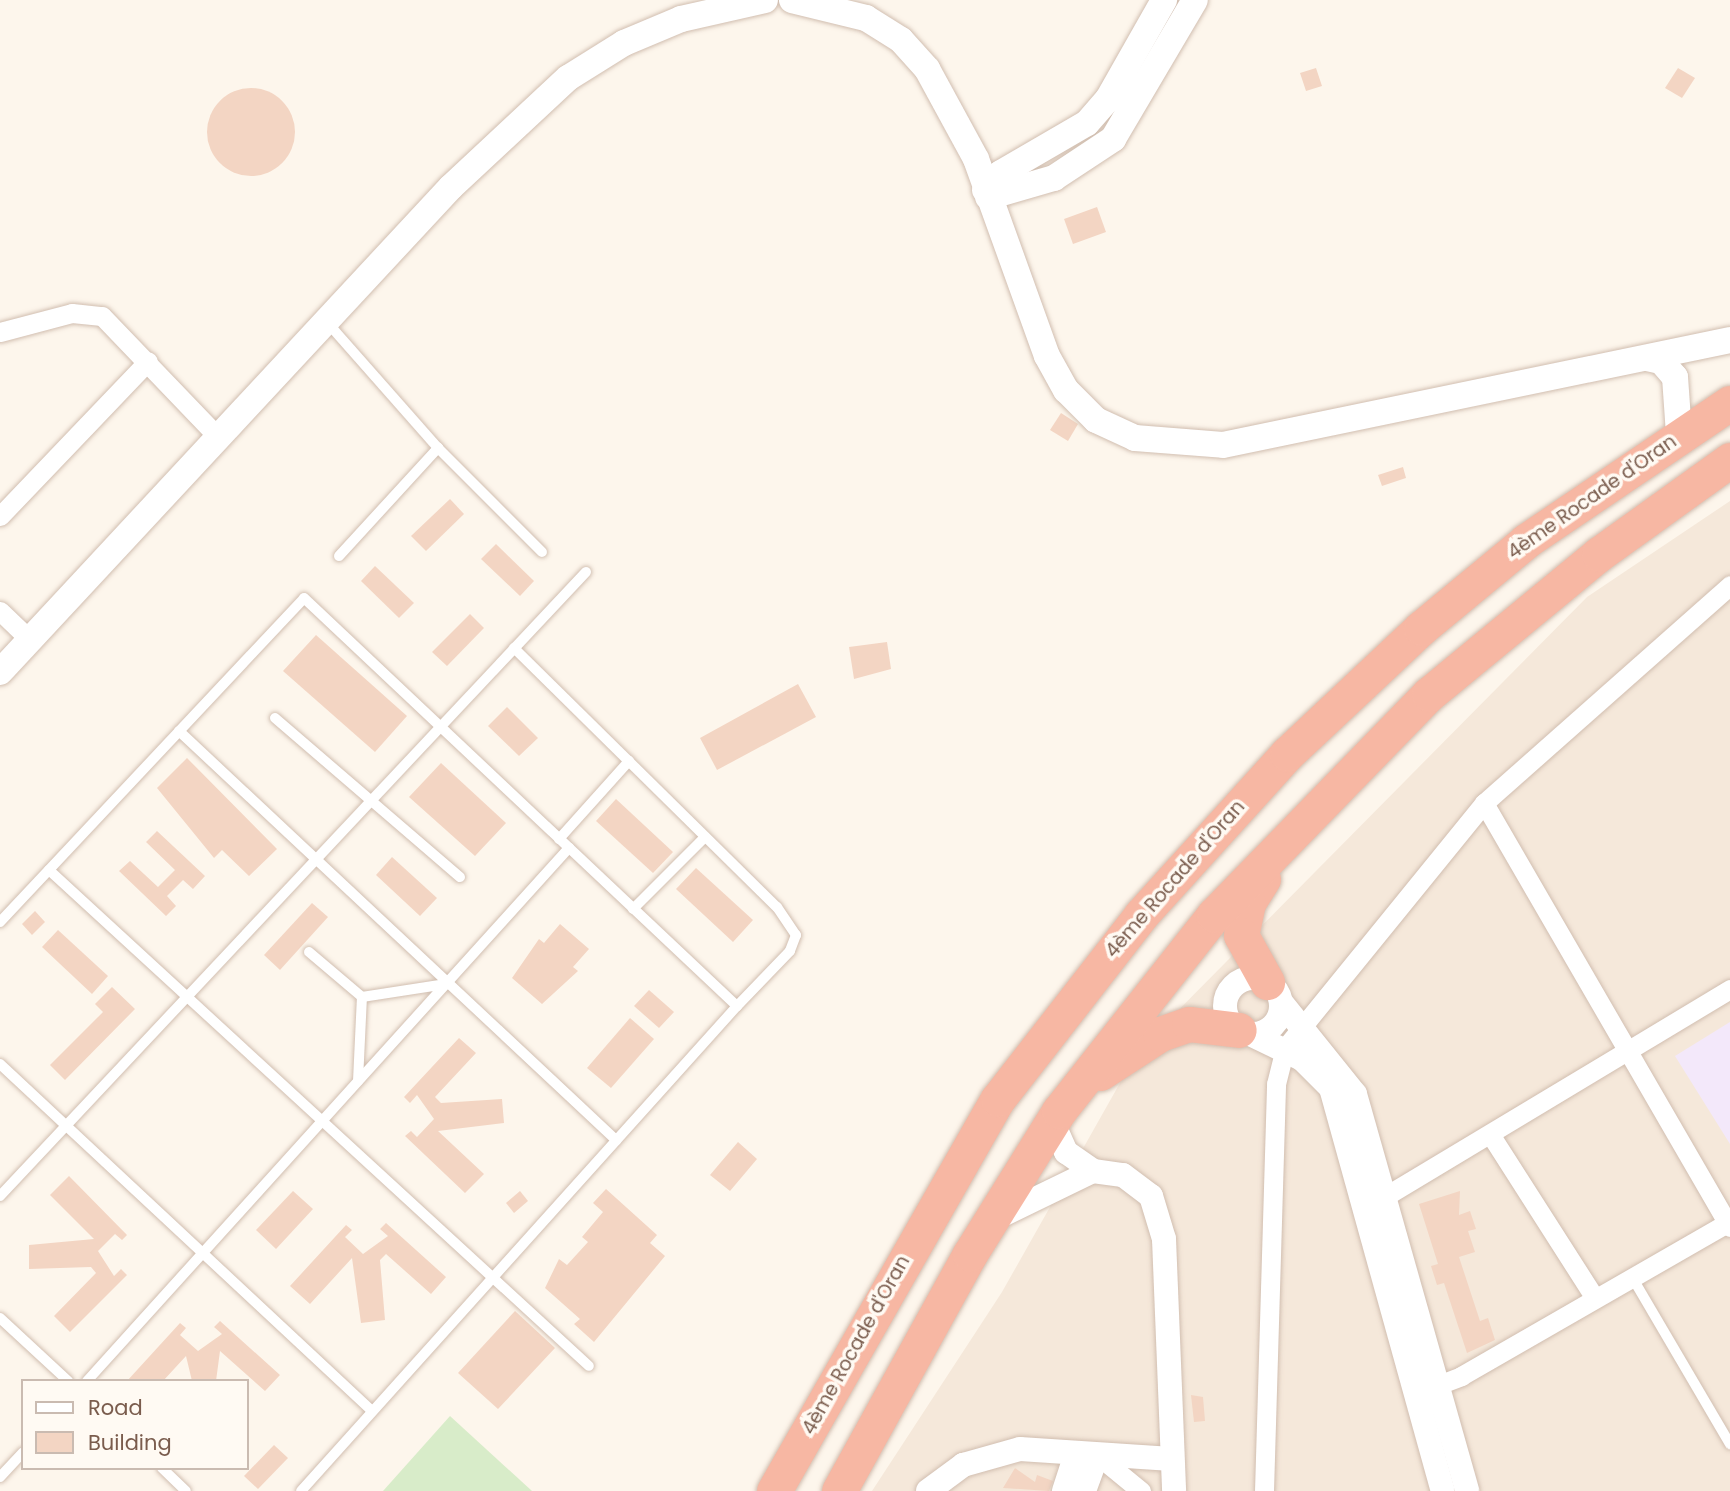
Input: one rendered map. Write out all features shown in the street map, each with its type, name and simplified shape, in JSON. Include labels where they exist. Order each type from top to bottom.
[{"type":"highway","name":"4ème Rocade d'Oran","points":[[774,1491],[991,1110],[1043,1034],[1141,915],[1287,754],[1421,628],[1526,541],[1730,403]]},
{"type":"highway","points":[[839,1491],[989,1222],[1056,1117],[1150,990],[1301,820],[1505,628],[1730,460]]},
{"type":"highway","points":[[1274,992],[1244,947],[1241,923],[1301,820]]},
{"type":"highway","points":[[1056,1117],[1113,1062],[1160,1034],[1189,1024],[1245,1032]]},
{"type":"main road","points":[[0,672],[451,187],[568,78],[624,43],[681,19],[765,0]]},
{"type":"main road","points":[[792,0],[866,18],[901,40],[950,101],[987,193],[1033,326],[1066,390],[1096,419],[1174,446],[1258,439],[1730,340]]},
{"type":"main road","points":[[987,193],[1023,160],[1073,134],[1108,99],[1164,0]]},
{"type":"main road","points":[[987,193],[1025,190],[1113,139],[1195,0]]},
{"type":"main road","points":[[963,129],[989,151],[1023,160]]},
{"type":"main road","points":[[1003,243],[1025,190]]},
{"type":"main road","points":[[1647,358],[1665,364],[1675,377],[1679,435]]},
{"type":"street","points":[[1,331],[87,312],[114,324],[218,437]]},
{"type":"street","points":[[0,516],[148,361]]},
{"type":"street","points":[[1264,1491],[1276,1084],[1285,1048],[1303,1030],[1484,803],[1730,584]]},
{"type":"street","points":[[0,611],[30,640]]},
{"type":"street","points":[[1415,1393],[1439,1386],[1632,1276],[1729,1225],[1484,803]]},
{"type":"street","points":[[1443,1491],[1331,1088],[1320,1071],[1285,1048],[1245,1032],[1226,1016],[1226,996],[1248,979],[1274,992],[1303,1030],[1347,1077],[1384,1196],[1467,1491]]},
{"type":"street","points":[[1384,1196],[1730,989]]},
{"type":"street","points":[[1245,1032],[1273,1026],[1274,992]]},
{"type":"street","points":[[1056,1117],[1066,1152],[1093,1171],[1138,1183],[1161,1218],[1174,1491]]},
{"type":"street","points":[[1490,1134],[1595,1298]]},
{"type":"street","points":[[989,1222],[1093,1171]]},
{"type":"street","points":[[928,1491],[963,1465],[991,1454],[1172,1459]]},
{"type":"street","points":[[1064,1491],[1086,1455]]},
{"type":"street","points":[[1084,1491],[1086,1455]]},
{"type":"street","points":[[1086,1455],[1141,1491]]},
{"type":"lane","points":[[326,321],[438,448],[542,552]]},
{"type":"lane","points":[[339,556],[438,448]]},
{"type":"lane","points":[[0,1196],[586,572]]},
{"type":"lane","points":[[0,922],[304,598],[737,1006]]},
{"type":"lane","points":[[301,1491],[737,1006],[790,951],[796,934],[705,837],[514,648]]},
{"type":"lane","points":[[275,718],[373,797],[460,877]]},
{"type":"lane","points":[[179,731],[446,984],[616,1140]]},
{"type":"lane","points":[[559,839],[629,761]]},
{"type":"lane","points":[[633,909],[705,837]]},
{"type":"lane","points":[[89,1379],[569,848]]},
{"type":"lane","points":[[49,870],[489,1281],[589,1366]]},
{"type":"lane","points":[[309,952],[362,997],[446,984]]},
{"type":"lane","points":[[358,1082],[362,997]]},
{"type":"lane","points":[[0,1064],[372,1411]]},
{"type":"lane","points":[[1632,1276],[1730,1444]]},
{"type":"lane","points":[[0,1318],[66,1379]]},
{"type":"lane","points":[[0,1477],[21,1454]]},
{"type":"lane","points":[[164,1470],[186,1491]]},
{"type":"shaded area","points":[[1730,501],[1730,1491],[872,1491],[1002,1292],[1138,1051],[1587,597]]},
{"type":"shaded area","points":[[1730,1022],[1730,1144],[1675,1056]]},
{"type":"green space","points":[[450,1416],[532,1491],[383,1491]]},
{"type":"building","points":[[1316,68],[1322,86],[1306,91],[1300,73]]},
{"type":"building","points":[[1678,68],[1695,78],[1682,98],[1665,88]]},
{"type":"building","points":[[251,88],[268,92],[282,101],[291,115],[295,132],[291,149],[282,163],[268,172],[251,176],[234,172],[220,163],[211,149],[207,132],[211,115],[220,101],[234,92]]},
{"type":"building","points":[[1097,207],[1106,232],[1073,244],[1064,219]]},
{"type":"building","points":[[1061,413],[1078,424],[1068,441],[1050,430]]},
{"type":"building","points":[[1403,467],[1406,478],[1382,486],[1378,475]]},
{"type":"building","points":[[450,499],[464,514],[426,551],[411,536]]},
{"type":"building","points":[[496,544],[534,581],[520,596],[481,559]]},
{"type":"building","points":[[375,566],[414,603],[399,618],[361,581]]},
{"type":"building","points":[[470,614],[484,628],[447,666],[432,652]]},
{"type":"building","points":[[316,635],[407,716],[375,752],[283,671]]},
{"type":"building","points":[[887,642],[891,669],[854,679],[849,647]]},
{"type":"building","points":[[798,684],[816,717],[717,770],[700,738]]},
{"type":"building","points":[[507,707],[538,738],[519,756],[488,726]]},
{"type":"building","points":[[187,758],[277,849],[249,876],[222,850],[214,858],[157,788]]},
{"type":"building","points":[[441,763],[506,823],[475,856],[409,797]]},
{"type":"building","points":[[616,799],[673,852],[653,873],[596,821]]},
{"type":"building","points":[[157,831],[205,876],[193,889],[183,880],[167,896],[176,906],[166,916],[119,871],[130,861],[158,887],[175,870],[146,842]]},
{"type":"building","points":[[392,857],[437,898],[420,916],[376,875]]},
{"type":"building","points":[[696,868],[753,920],[733,942],[676,889]]},
{"type":"building","points":[[312,903],[328,917],[280,970],[264,955]]},
{"type":"building","points":[[35,911],[45,922],[32,935],[22,924]]},
{"type":"building","points":[[560,924],[589,949],[573,967],[578,971],[542,1004],[512,978],[539,939],[544,943]]},
{"type":"building","points":[[58,930],[108,976],[92,994],[42,947]]},
{"type":"building","points":[[112,987],[135,1009],[65,1080],[50,1065],[103,1012],[95,1004]]},
{"type":"building","points":[[649,990],[674,1012],[659,1028],[634,1006]]},
{"type":"building","points":[[630,1018],[654,1039],[611,1088],[587,1068]]},
{"type":"building","points":[[459,1038],[476,1053],[435,1097],[441,1103],[502,1099],[504,1123],[438,1131],[484,1174],[465,1193],[405,1136],[411,1131],[417,1137],[434,1119],[417,1095],[410,1103],[404,1097]]},
{"type":"building","points":[[738,1142],[757,1159],[730,1191],[710,1175]]},
{"type":"building","points":[[69,1176],[127,1235],[122,1240],[115,1234],[98,1251],[114,1276],[121,1269],[127,1275],[70,1332],[54,1316],[96,1273],[91,1267],[29,1269],[29,1245],[94,1239],[50,1195]]},
{"type":"building","points":[[606,1189],[657,1235],[650,1243],[665,1256],[594,1342],[574,1324],[580,1319],[545,1288],[559,1259],[567,1265],[588,1242],[582,1237],[603,1212],[593,1203]]},
{"type":"building","points":[[293,1191],[313,1209],[276,1249],[256,1230]]},
{"type":"building","points":[[520,1191],[528,1201],[514,1213],[506,1203]]},
{"type":"building","points":[[1460,1191],[1459,1215],[1470,1211],[1476,1229],[1468,1231],[1475,1252],[1459,1257],[1480,1321],[1488,1318],[1495,1340],[1467,1353],[1444,1283],[1437,1285],[1431,1266],[1438,1264],[1419,1204]]},
{"type":"building","points":[[386,1223],[446,1277],[431,1294],[386,1254],[380,1260],[385,1320],[361,1323],[352,1258],[310,1304],[290,1286],[346,1225],[352,1230],[345,1237],[363,1254],[388,1236],[380,1229]]},
{"type":"building","points":[[515,1311],[555,1348],[498,1409],[458,1373]]},
{"type":"building","points":[[220,1321],[280,1375],[265,1391],[220,1351],[216,1379],[192,1379],[186,1356],[165,1379],[129,1379],[180,1323],[186,1328],[180,1335],[198,1351],[222,1334],[214,1327]]},
{"type":"building","points":[[1191,1395],[1203,1397],[1205,1421],[1194,1422]]},
{"type":"building","points":[[274,1445],[288,1458],[258,1489],[244,1476]]},
{"type":"building","points":[[1015,1468],[1035,1482],[1037,1475],[1053,1481],[1049,1491],[1003,1488]]}]
